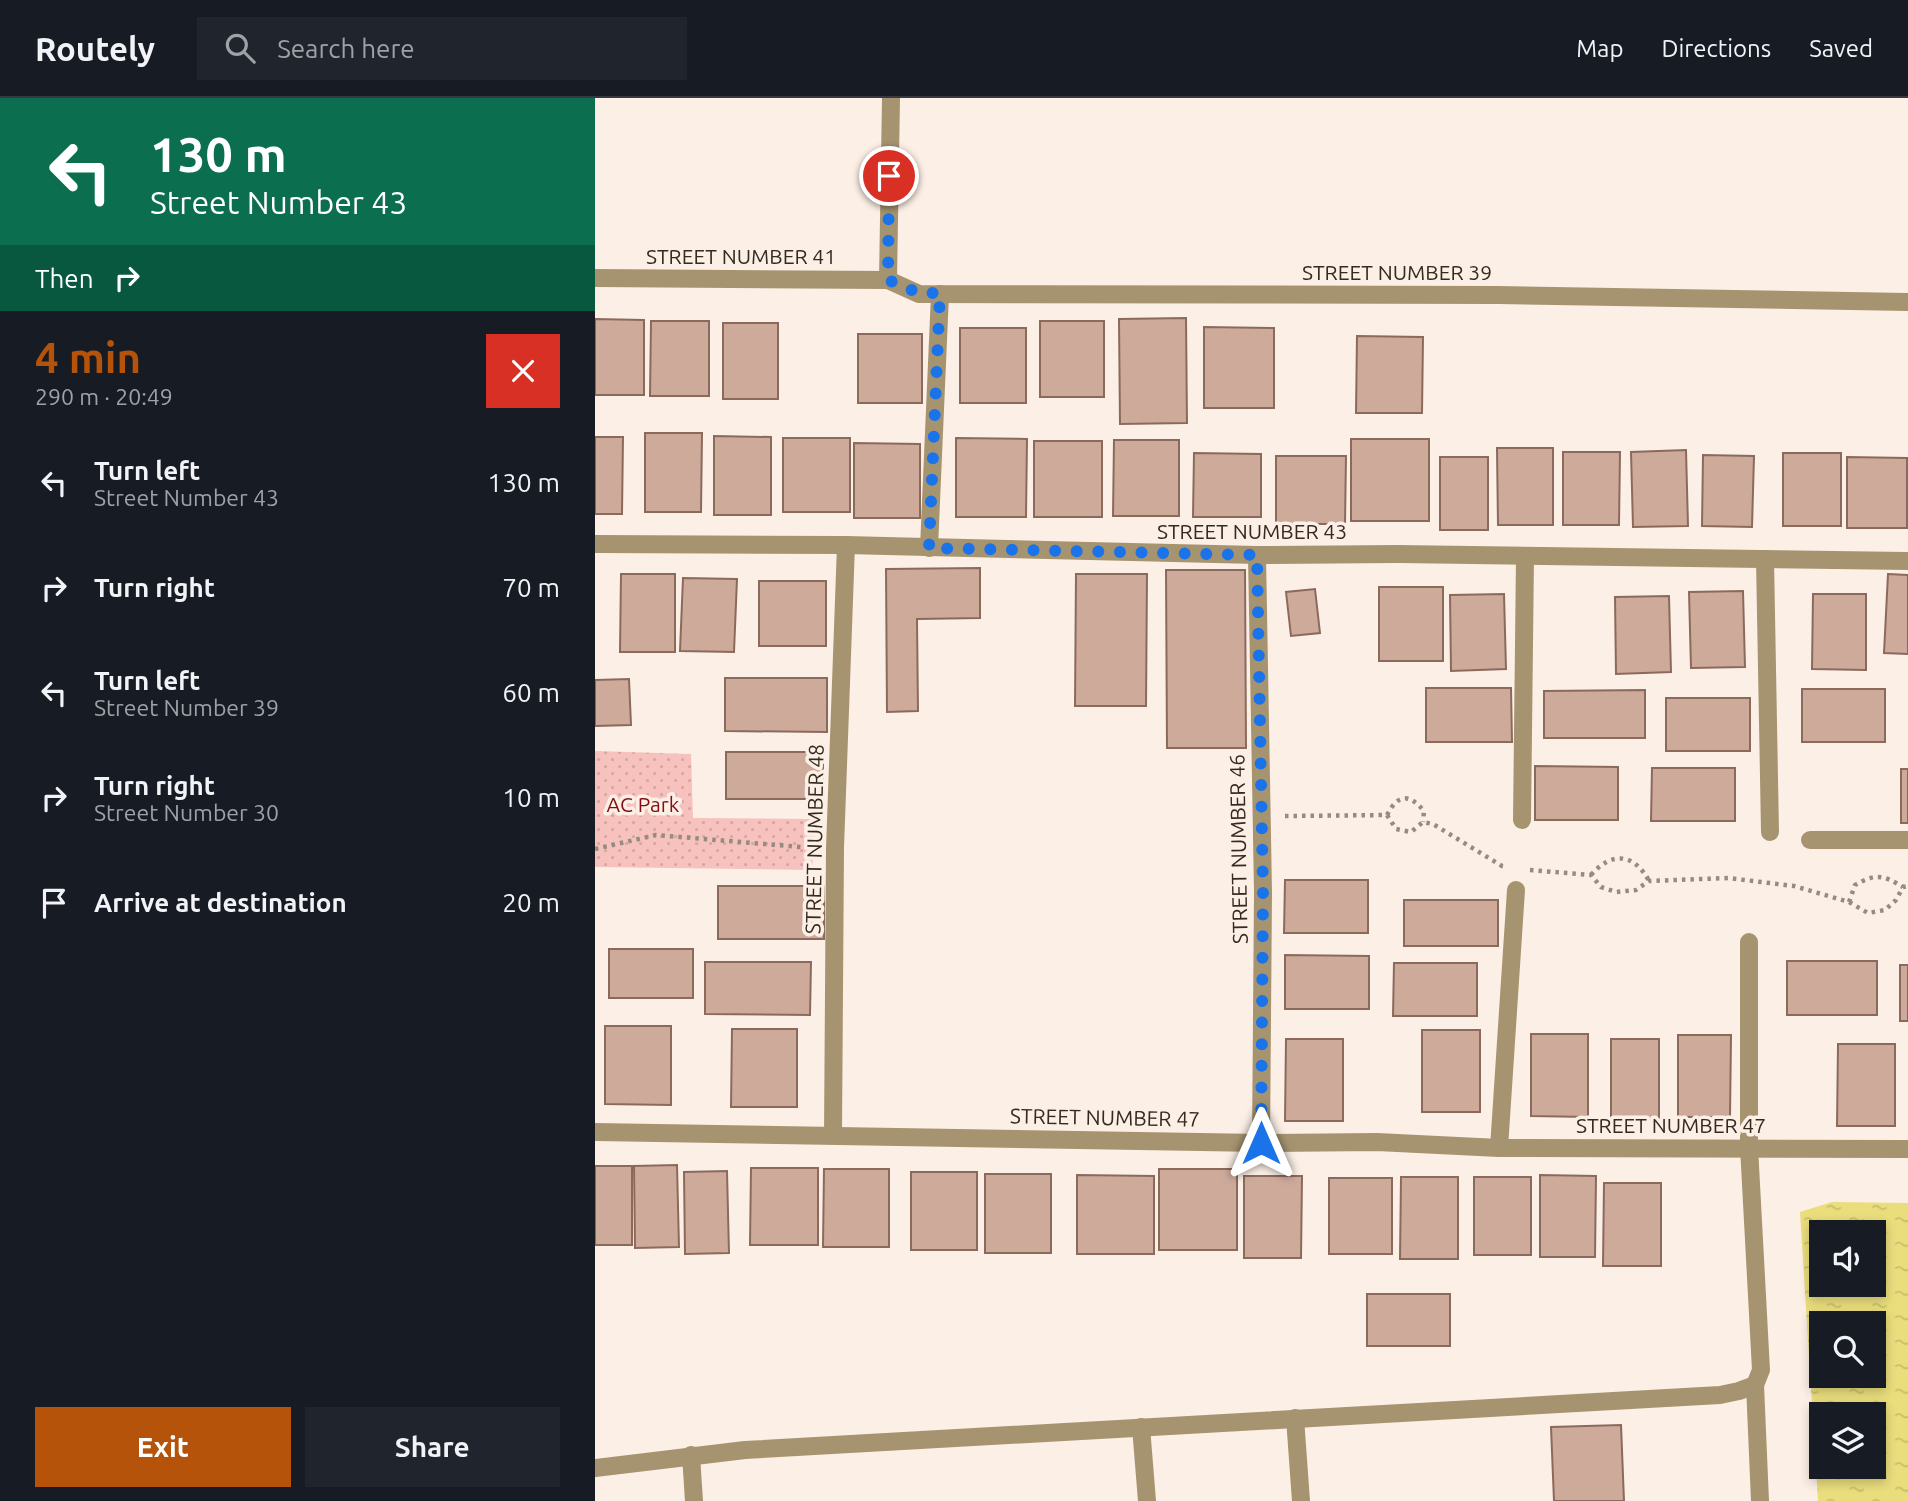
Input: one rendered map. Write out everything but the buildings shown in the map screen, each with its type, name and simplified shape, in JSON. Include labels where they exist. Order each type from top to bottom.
[{"type":"street","points":[[888,280],[891,98]]},
{"type":"street","name":"STREET NUMBER 41","points":[[595,278],[888,280]]},
{"type":"street","name":"STREET NUMBER 39","points":[[888,280],[919,293],[1485,295],[1908,302]]},
{"type":"street","points":[[929,548],[940,293]]},
{"type":"street","name":"STREET NUMBER 43","points":[[595,544],[846,545],[1257,555],[1398,554],[1908,561]]},
{"type":"street","name":"STREET NUMBER 48","points":[[833,1135],[835,848],[846,545]]},
{"type":"street","name":"STREET NUMBER 46","points":[[1257,555],[1261,817],[1261,1143]]},
{"type":"street","points":[[1522,820],[1525,556]]},
{"type":"street","points":[[1765,559],[1770,832]]},
{"type":"street","points":[[1809,839],[1908,840]]},
{"type":"street","points":[[1499,1148],[1516,890]]},
{"type":"street","points":[[1749,942],[1749,1147],[1761,1370],[1755,1385],[1760,1501]]},
{"type":"street","name":"STREET NUMBER 47","points":[[595,1132],[1377,1143],[1499,1148],[1908,1149]]},
{"type":"street","points":[[595,1468],[691,1455],[1720,1395],[1755,1385]]},
{"type":"street","points":[[1295,1418],[1301,1501]]},
{"type":"street","points":[[1141,1427],[1147,1501]]},
{"type":"street","points":[[691,1455],[694,1501]]},
{"type":"path","points":[[1405,797],[1415,800],[1424,811],[1423,822],[1411,832],[1396,829],[1387,815],[1394,802],[1405,797]]},
{"type":"path","points":[[1261,817],[1387,815]]},
{"type":"path","points":[[1423,822],[1433,824],[1502,866],[1516,868]]},
{"type":"path","points":[[595,849],[656,835],[835,848]]},
{"type":"path","points":[[1591,875],[1600,865],[1612,859],[1631,860],[1642,868],[1649,881]]},
{"type":"path","points":[[1529,870],[1591,875],[1601,887],[1616,892],[1636,890],[1649,881],[1728,878],[1794,886],[1849,902],[1868,913],[1885,911],[1906,887],[1890,879],[1871,876],[1855,885],[1849,902]]},
{"type":"green space","name":"AC Park","points":[[595,751],[691,754],[693,818],[816,819],[812,870],[595,867]]},
{"type":"water","points":[[1832,1202],[1908,1203],[1908,1501],[1818,1501],[1817,1479],[1886,1479],[1886,1402],[1812,1402],[1811,1388],[1886,1388],[1886,1311],[1809,1311],[1809,1356],[1800,1212]]},
{"type":"route","points":[[889,176],[888,280],[919,293],[940,293],[929,548],[1257,555],[1263,892],[1261,1143]]}]
